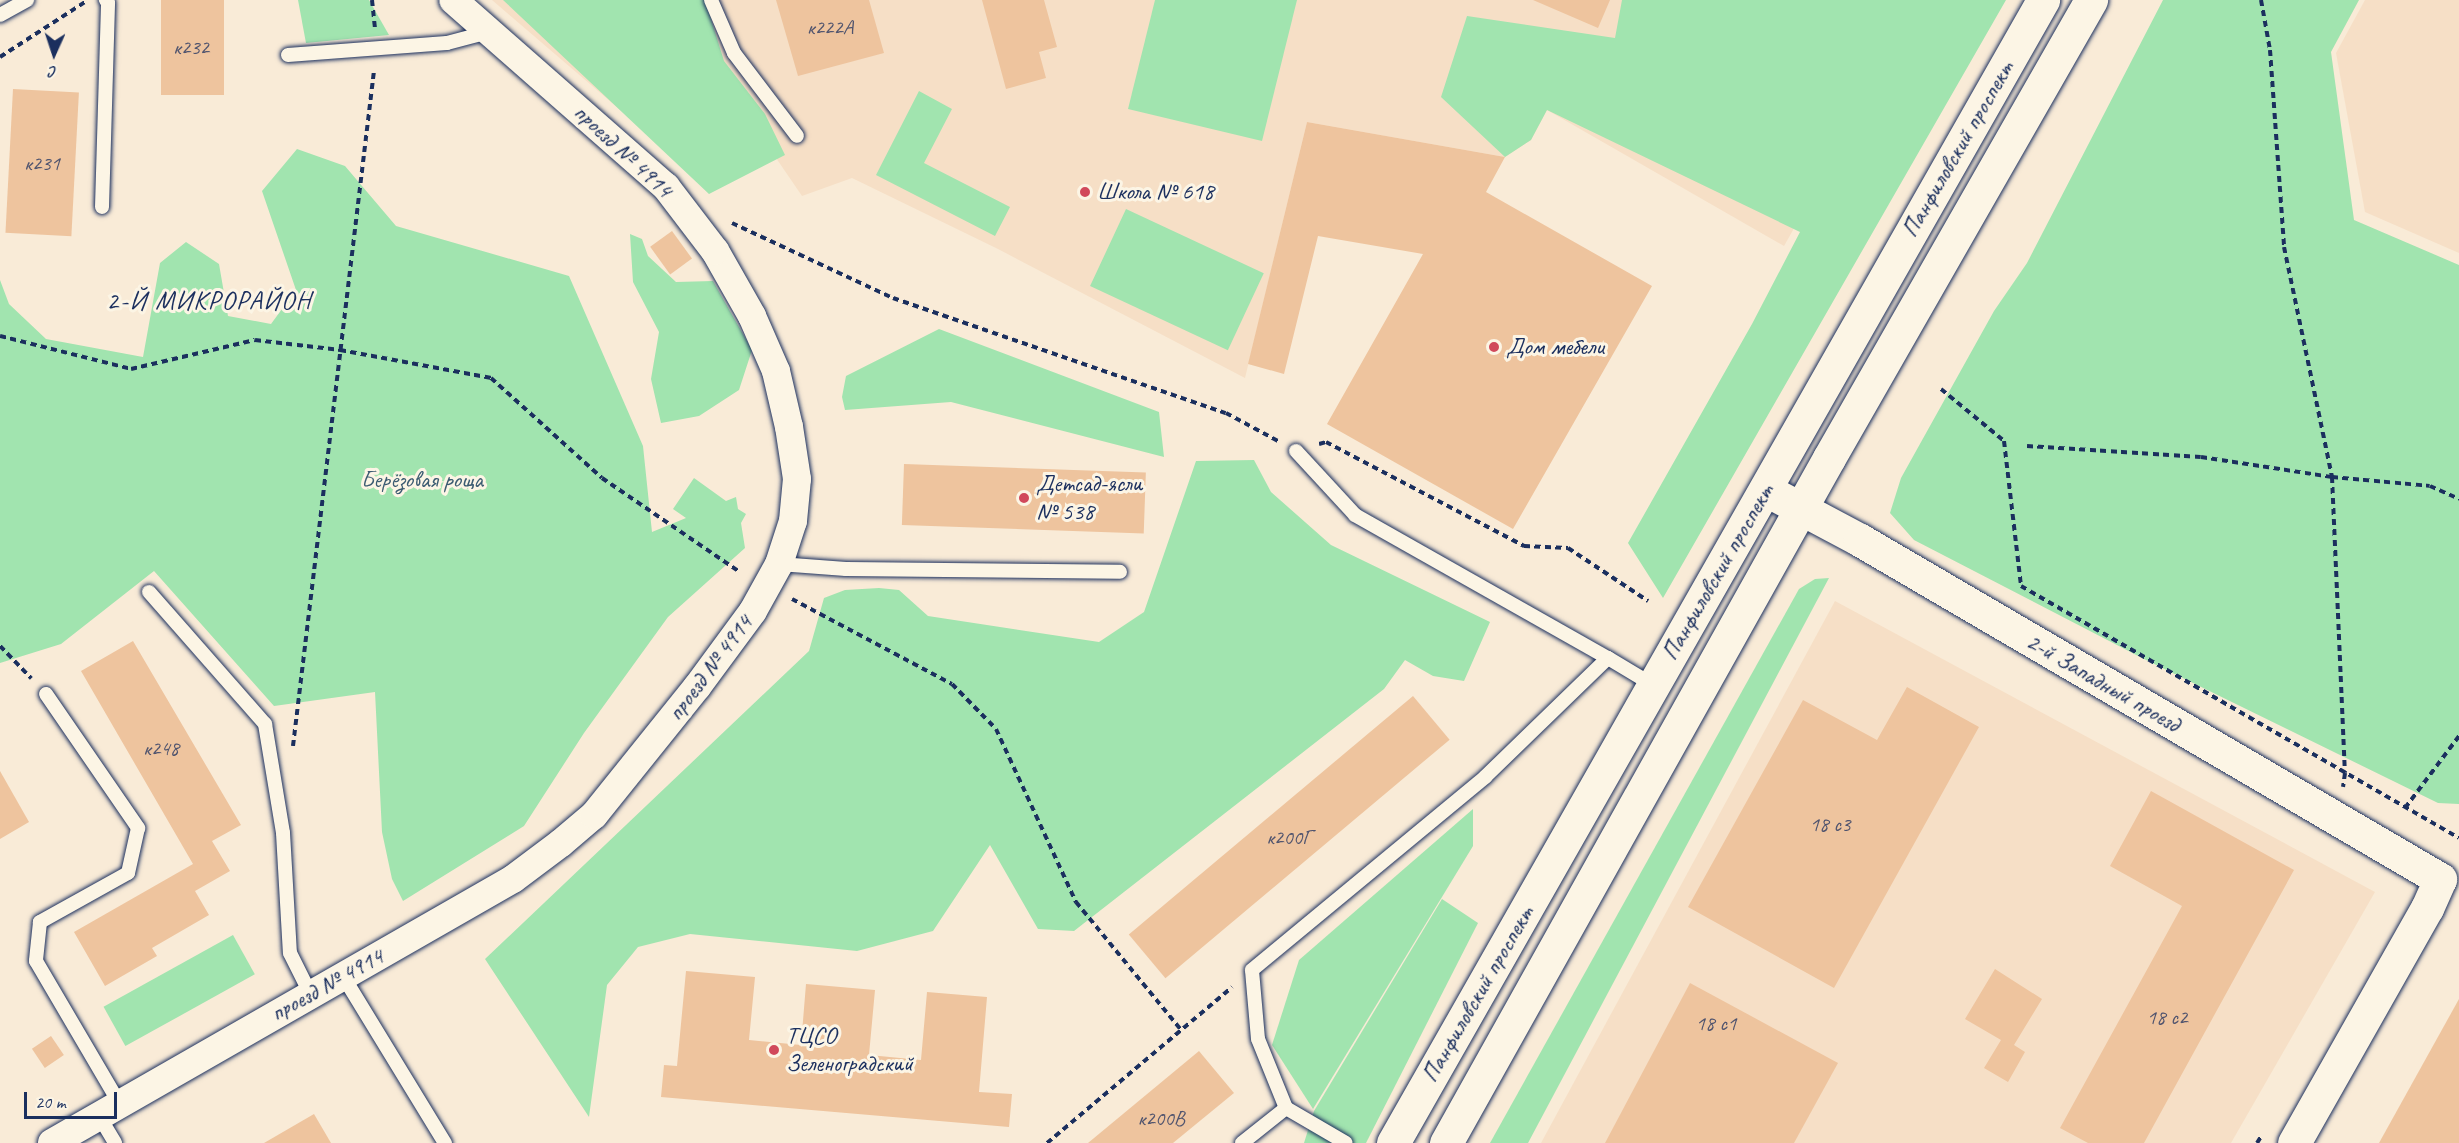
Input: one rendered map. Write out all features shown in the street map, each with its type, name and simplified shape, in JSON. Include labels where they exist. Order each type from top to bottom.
[{"type":"main road","name":"Панфиловский проспект","points":[[1393,1143],[2043,0]]},
{"type":"main road","name":"Панфиловский проспект","points":[[1446,1143],[1801,510],[2091,0]]},
{"type":"main road","name":"2-й Западный проезд","points":[[1766,490],[1860,540],[2339,821],[2449,880],[2427,908],[2294,1143]]},
{"type":"street","name":"проезд № 4914","points":[[52,1143],[513,879],[594,815],[704,678],[753,611],[779,564],[793,520],[797,479],[789,427],[776,371],[752,316],[715,251],[666,187],[453,0]]},
{"type":"lane","points":[[2,9],[27,0]]},
{"type":"lane","points":[[102,207],[108,3],[105,0]]},
{"type":"lane","points":[[711,0],[734,53],[797,136]]},
{"type":"lane","points":[[288,55],[447,43],[489,32]]},
{"type":"lane","points":[[1296,451],[1355,515],[1653,685]]},
{"type":"lane","points":[[779,564],[846,569],[1119,572]]},
{"type":"lane","points":[[148,592],[265,724],[283,833],[290,953],[311,995]]},
{"type":"lane","points":[[1346,1143],[1286,1108],[1258,1039],[1252,969],[1485,777],[1608,658]]},
{"type":"lane","points":[[46,694],[138,828],[128,873],[40,922],[36,961],[110,1110],[115,1143]]},
{"type":"lane","points":[[343,976],[445,1143]]},
{"type":"lane","points":[[1242,1143],[1286,1108]]},
{"type":"path","points":[[0,57],[88,0]]},
{"type":"path","points":[[292,751],[376,47],[372,0]]},
{"type":"path","points":[[2261,0],[2270,50],[2284,247],[2332,477],[2345,773],[2339,821]]},
{"type":"path","points":[[726,220],[893,298],[1226,412],[1296,451],[1326,442],[1524,546],[1568,548],[1648,601]]},
{"type":"path","points":[[0,336],[130,369],[255,340],[340,350],[491,378],[602,478],[750,579]]},
{"type":"path","points":[[1941,389],[2004,441],[2021,586],[2459,838]]},
{"type":"path","points":[[2027,446],[2201,458],[2332,477],[2430,486],[2459,499]]},
{"type":"path","points":[[781,594],[952,684],[996,729],[1076,902],[1181,1030]]},
{"type":"path","points":[[0,646],[46,694]]},
{"type":"path","points":[[2405,808],[2459,736]]},
{"type":"path","points":[[1047,1143],[1252,969]]},
{"type":"shaded area","name":"Школа № 618","points":[[492,0],[1923,0],[1784,246],[1547,110],[1531,140],[1505,157],[1307,122],[1245,378],[998,249],[852,178],[802,196],[774,155],[710,187]]},
{"type":"shaded area","points":[[2365,0],[2459,0],[2459,253],[2365,212],[2336,53]]},
{"type":"shaded area","points":[[1835,601],[2375,892],[2231,1143],[1541,1143]]},
{"type":"green space","points":[[298,0],[369,0],[389,35],[306,43]]},
{"type":"green space","points":[[503,0],[705,0],[724,61],[765,114],[785,155],[709,194]]},
{"type":"green space","points":[[1155,0],[1297,0],[1262,141],[1128,109]]},
{"type":"green space","points":[[1622,0],[2006,0],[1663,598],[1628,543],[1752,324],[1800,232],[1547,110],[1531,140],[1505,157],[1441,97],[1467,16],[1615,38]]},
{"type":"green space","points":[[2163,0],[2359,0],[2331,52],[2354,220],[2459,265],[2459,804],[2438,803],[2142,658],[1914,540],[1890,513],[1901,478],[1994,311],[2027,263]]},
{"type":"green space","points":[[919,91],[952,109],[924,163],[1010,207],[995,236],[876,175]]},
{"type":"green space","name":"Берёзовая роща","points":[[297,149],[345,166],[396,226],[569,276],[643,446],[652,532],[686,518],[673,509],[694,478],[726,501],[736,497],[738,509],[746,514],[741,523],[745,548],[668,617],[584,733],[524,826],[403,901],[392,879],[382,832],[375,692],[274,706],[154,571],[61,644],[0,663],[0,280],[9,304],[46,339],[143,357],[160,263],[186,242],[219,264],[228,316],[271,324],[296,290],[262,191]]},
{"type":"green space","points":[[1126,209],[1264,273],[1228,350],[1090,286]]},
{"type":"green space","points":[[630,234],[642,239],[648,256],[676,282],[713,281],[752,350],[739,390],[699,416],[661,423],[651,379],[659,332],[633,282]]},
{"type":"green space","points":[[939,329],[1159,412],[1164,457],[951,402],[845,410],[842,397],[846,376]]},
{"type":"green space","points":[[1254,460],[1271,492],[1331,545],[1490,622],[1464,681],[1433,676],[1405,660],[1384,689],[1074,931],[1038,929],[990,845],[933,931],[857,951],[690,934],[638,947],[607,985],[589,1117],[485,959],[809,651],[824,598],[845,590],[879,588],[899,590],[928,616],[1099,642],[1144,612],[1196,461]]},
{"type":"green space","points":[[1829,578],[1528,1143],[1490,1143],[1799,589],[1815,579]]},
{"type":"green space","points":[[1473,809],[1473,846],[1313,1109],[1272,1045],[1299,960]]},
{"type":"green space","points":[[1442,899],[1478,923],[1366,1143],[1304,1143],[1314,1111]]},
{"type":"green space","points":[[233,935],[255,974],[125,1046],[104,1007]]},
{"type":"building","points":[[161,0],[224,0],[224,95],[161,95]]},
{"type":"building","points":[[776,0],[869,0],[884,53],[798,76]]},
{"type":"building","points":[[982,0],[1044,0],[1057,47],[1039,52],[1046,78],[1006,89]]},
{"type":"building","points":[[1533,0],[1610,0],[1598,28]]},
{"type":"building","points":[[13,89],[79,92],[71,236],[5,233]]},
{"type":"building","name":"Дом мебели","points":[[1307,122],[1505,157],[1486,192],[1652,286],[1513,529],[1327,424],[1423,254],[1318,236],[1284,374],[1248,364]]},
{"type":"building","points":[[672,231],[692,259],[670,274],[650,247]]},
{"type":"building","name":"Детсад-ясли № 538","points":[[904,464],[1146,472],[1144,533],[902,525]]},
{"type":"building","points":[[133,641],[241,825],[212,841],[230,871],[195,891],[209,915],[152,948],[157,956],[105,986],[74,932],[193,864],[81,671]]},
{"type":"building","points":[[1907,687],[1979,727],[1834,988],[1688,907],[1803,700],[1877,740]]},
{"type":"building","points":[[1413,696],[1450,740],[1165,978],[1129,934]]},
{"type":"building","points":[[0,771],[29,822],[0,839]]},
{"type":"building","points":[[2151,791],[2294,870],[2144,1143],[2088,1143],[2060,1128],[2182,906],[2110,866]]},
{"type":"building","points":[[1995,969],[2042,999],[2014,1045],[2025,1052],[2008,1082],[1984,1068],[2001,1040],[1965,1019]]},
{"type":"building","name":"ТЦСО Зеленоградский","points":[[686,971],[755,977],[749,1040],[801,1045],[806,984],[875,990],[869,1055],[921,1060],[927,992],[987,997],[979,1092],[1012,1094],[1009,1127],[661,1097],[664,1065],[677,1066]]},
{"type":"building","points":[[1690,983],[1838,1063],[1794,1143],[1605,1143]]},
{"type":"building","points":[[2459,999],[2459,1143],[2379,1143]]},
{"type":"building","points":[[51,1036],[64,1055],[45,1068],[32,1049]]},
{"type":"building","points":[[1199,1051],[1234,1093],[1173,1143],[1088,1143]]},
{"type":"building","points":[[314,1114],[331,1143],[264,1143]]},
{"type":"place","name":"Школа № 618","points":[[1085,192]]},
{"type":"place","name":"Дом мебели","points":[[1494,347]]},
{"type":"place","name":"Детсад-ясли № 538","points":[[1024,498]]},
{"type":"place","name":"ТЦСО Зеленоградский","points":[[774,1050]]},
{"type":"district","name":"2-Й МИКРОРАЙОН","points":[[209,301]]}]
